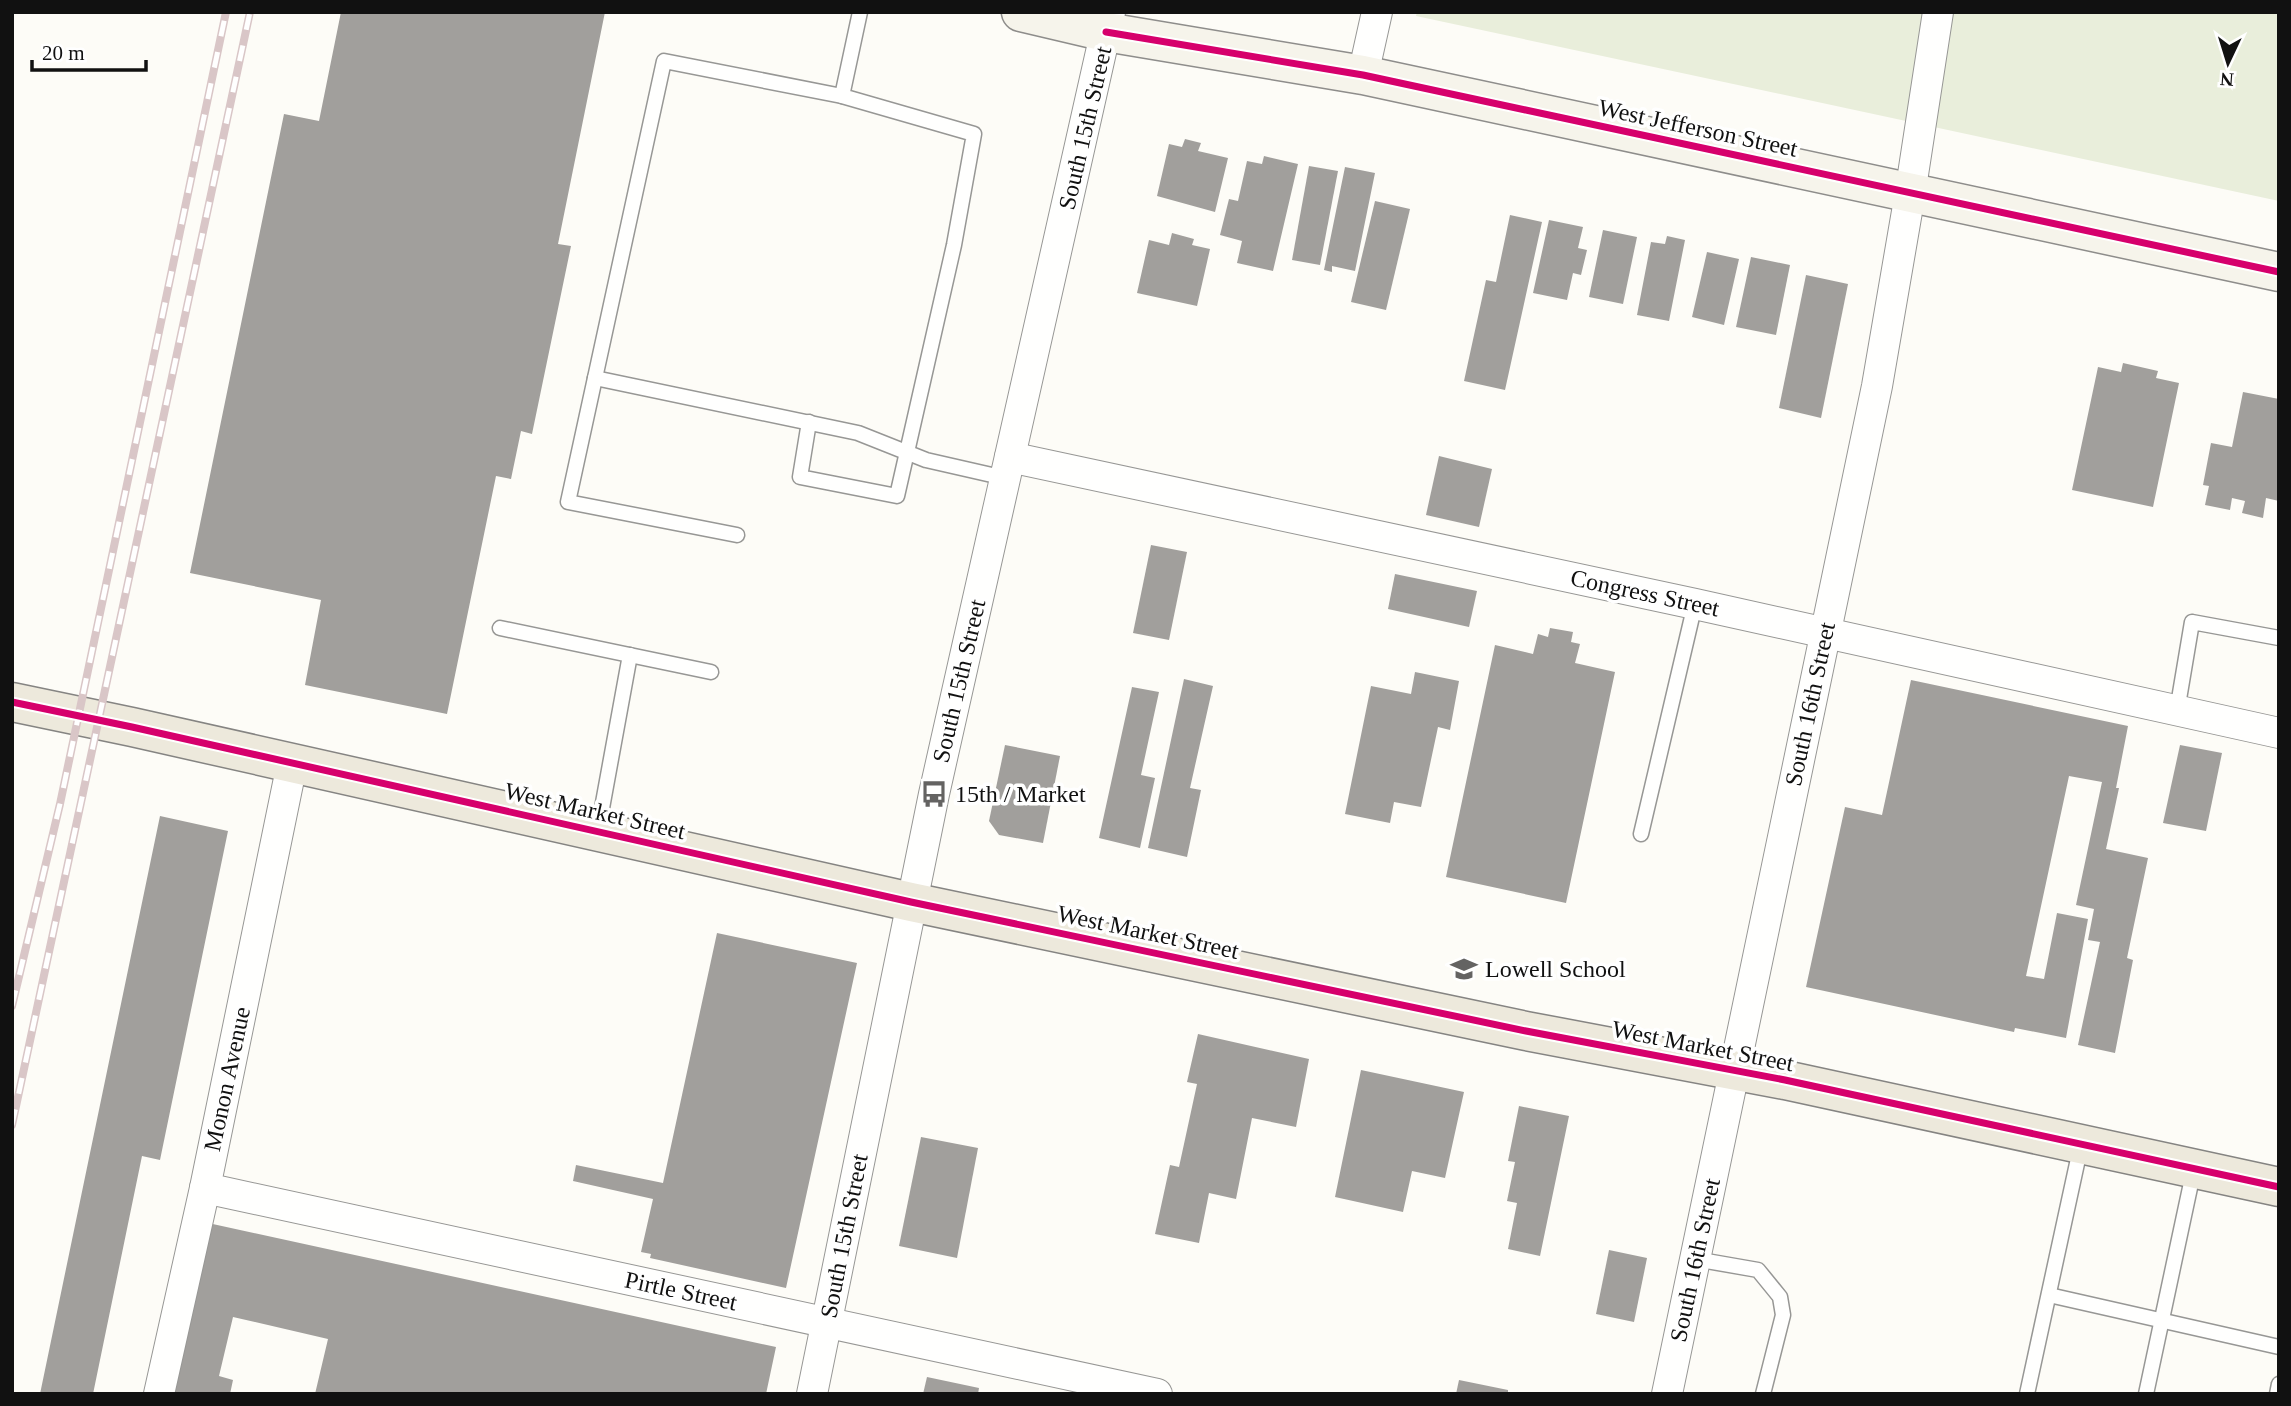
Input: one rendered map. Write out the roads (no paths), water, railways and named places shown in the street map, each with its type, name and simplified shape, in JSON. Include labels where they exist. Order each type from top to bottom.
[{"type":"main road","name":"West Market Street","points":[[12,702],[911,902],[2279,1187]]},
{"type":"street","name":"West Jefferson Street","points":[[1021,12],[1108,22],[2279,272]]},
{"type":"street","points":[[1363,75],[1377,12]]},
{"type":"street","name":"South 16th Street","points":[[1667,1394],[1877,386],[1938,12]]},
{"type":"street","name":"South 15th Street","points":[[812,1394],[911,902],[1108,22]]},
{"type":"street","name":"Congress Street","points":[[1007,468],[1695,604],[2279,733]]},
{"type":"street","name":"Monon Avenue","points":[[159,1394],[205,1188],[292,764]]},
{"type":"street","name":"Pirtle Street","points":[[205,1188],[1157,1394]]},
{"type":"lane","points":[[842,96],[860,12]]},
{"type":"lane","points":[[737,535],[568,502],[664,61],[842,96],[974,134],[954,245],[897,496],[800,477],[809,422]]},
{"type":"lane","points":[[594,377],[858,433],[926,460],[1007,468]]},
{"type":"lane","points":[[1641,834],[1695,604]]},
{"type":"lane","points":[[2177,711],[2192,622],[2279,638]]},
{"type":"lane","points":[[499,628],[711,672]]},
{"type":"lane","points":[[597,831],[630,655]]},
{"type":"lane","points":[[2027,1394],[2082,1144]]},
{"type":"lane","points":[[2146,1394],[2194,1168]]},
{"type":"lane","points":[[1695,1259],[1758,1270],[1780,1297],[1783,1315],[1763,1394]]},
{"type":"lane","points":[[2049,1296],[2279,1347]]},
{"type":"lane","points":[[2277,1394],[2279,1384]]},
{"type":"railway","points":[[12,1006],[60,804],[226,12]]},
{"type":"railway","points":[[12,1125],[250,12]]},
{"type":"place","name":"15th / Market","points":[[934,794]]},
{"type":"place","name":"Lowell School","points":[[1464,969]]}]
